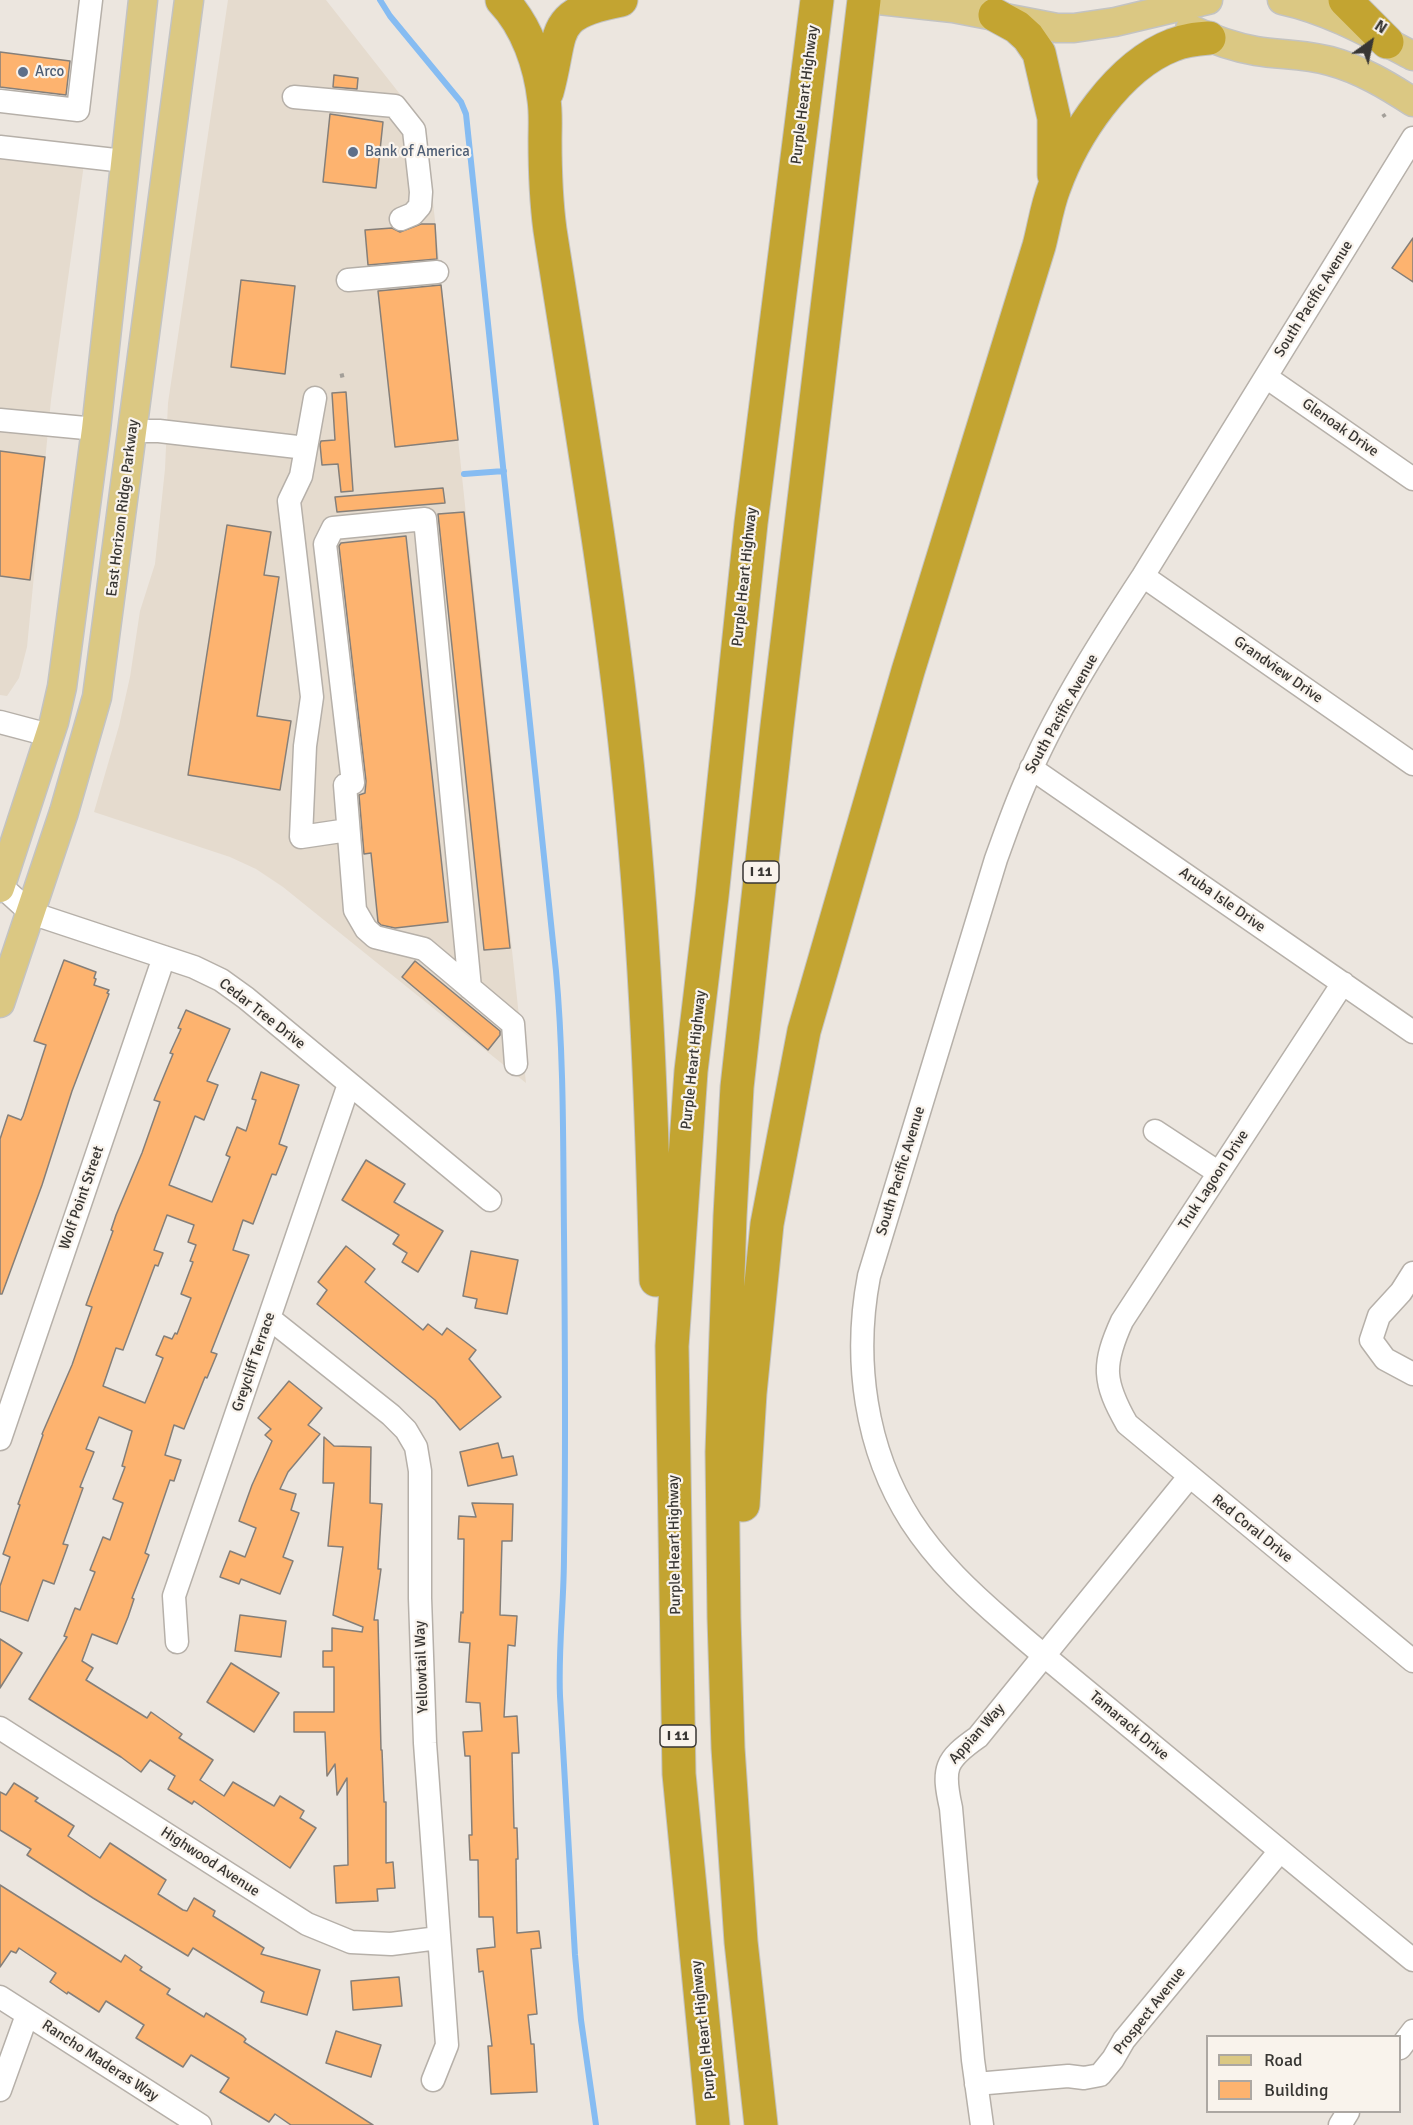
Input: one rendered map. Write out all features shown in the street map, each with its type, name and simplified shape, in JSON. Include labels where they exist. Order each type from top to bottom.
[{"type":"highway","points":[[502,0],[518,20],[527,38],[534,56],[544,101],[546,200],[599,546],[630,791],[651,1101],[656,1281],[672,1346]]},
{"type":"highway","points":[[544,101],[555,48],[565,23],[580,10],[621,0]]},
{"type":"highway","name":"Purple Heart Highway","points":[[713,2125],[679,1774],[672,1346],[691,1071],[712,896],[752,512],[817,0]]},
{"type":"highway","name":"I 11","points":[[761,2125],[741,1942],[728,1748],[722,1452],[730,1216],[737,1087],[864,0]]},
{"type":"highway","points":[[1345,0],[1400,49]]},
{"type":"highway","points":[[996,15],[1017,27],[1028,37],[1039,53],[1054,118],[1053,189]]},
{"type":"highway","points":[[728,1748],[757,1310],[767,1224],[804,1031],[908,671],[1039,246],[1053,189],[1084,127],[1107,96],[1128,75],[1165,48],[1190,39],[1209,38]]},
{"type":"main road","points":[[0,886],[50,735],[62,687],[96,429],[143,0]]},
{"type":"main road","name":"East Horizon Ridge Parkway","points":[[0,1003],[79,767],[97,697],[189,0]]},
{"type":"main road","points":[[879,0],[996,15],[1038,26],[1074,28],[1157,13],[1208,0]]},
{"type":"main road","points":[[1130,0],[1209,38],[1230,45],[1258,52],[1308,56],[1343,65],[1413,102]]},
{"type":"main road","points":[[1282,0],[1316,9],[1400,49]]},
{"type":"main road","points":[[96,429],[132,431]]},
{"type":"street","points":[[0,101],[78,110],[92,0]]},
{"type":"street","points":[[294,97],[395,106],[414,130],[421,192],[420,206],[413,214],[401,219]]},
{"type":"street","name":"South Pacific Avenue","points":[[882,1461],[863,1383],[862,1326],[869,1276],[996,859],[1017,801],[1054,722],[1113,622],[1413,138]]},
{"type":"street","points":[[0,147],[124,161]]},
{"type":"street","points":[[348,280],[436,272]]},
{"type":"street","name":"Glenoak Drive","points":[[1266,377],[1413,479]]},
{"type":"street","points":[[315,398],[301,476],[289,501],[312,697],[305,746],[301,837],[348,830]]},
{"type":"street","points":[[0,420],[96,429]]},
{"type":"street","points":[[132,431],[159,431],[306,448]]},
{"type":"street","points":[[470,988],[425,519],[333,528],[325,544],[353,783],[345,785],[355,910],[366,929],[375,937],[424,949],[470,988],[513,1024],[516,1064]]},
{"type":"street","name":"Grandview Drive","points":[[1143,576],[1413,764]]},
{"type":"street","points":[[0,722],[50,735]]},
{"type":"street","name":"Aruba Isle Drive","points":[[1031,768],[1413,1032]]},
{"type":"street","name":"Cedar Tree Drive","points":[[0,886],[31,913],[194,967],[221,980],[246,998],[490,1200]]},
{"type":"street","name":"Wolf Point Street","points":[[0,1438],[164,957]]},
{"type":"street","name":"Truk Lagoon Drive","points":[[1108,1384],[1111,1346],[1122,1321],[1342,983]]},
{"type":"street","name":"Greycliff Terrace","points":[[177,1642],[174,1596],[349,1084]]},
{"type":"street","points":[[1155,1131],[1219,1173]]},
{"type":"street","points":[[1413,1273],[1401,1292],[1379,1316],[1371,1340],[1385,1359],[1413,1374]]},
{"type":"street","name":"Yellowtail Way","points":[[269,1318],[391,1415],[406,1430],[416,1447],[420,1471],[420,1598],[425,1743],[447,2045],[433,2080]]},
{"type":"street","name":"Red Coral Drive","points":[[1108,1384],[1127,1424],[1413,1661]]},
{"type":"street","name":"Tamarack Drive","points":[[882,1461],[910,1519],[949,1572],[1043,1655],[1413,1960]]},
{"type":"street","name":"Appian Way","points":[[982,2125],[976,2084],[951,1808],[946,1784],[948,1764],[958,1751],[978,1737],[1189,1477]]},
{"type":"street","name":"Highwood Avenue","points":[[0,1728],[307,1924],[351,1942],[372,1944],[438,1938]]},
{"type":"street","name":"Prospect Avenue","points":[[976,2084],[1068,2076],[1084,2078],[1100,2075],[1124,2040],[1280,1851]]},
{"type":"street","name":"Rancho Maderas Way","points":[[0,1997],[200,2125]]},
{"type":"street","points":[[0,2090],[27,2015]]},
{"type":"street","points":[[1401,2047],[1413,2031]]},
{"type":"shaded area","points":[[228,0],[326,0],[425,126],[526,1083],[283,887],[256,869],[230,857],[94,812],[119,726],[130,677],[140,611],[155,564],[165,469],[168,403]]},
{"type":"shaded area","points":[[0,147],[85,157],[51,400],[27,647],[19,678],[7,696],[0,695]]},
{"type":"building","points":[[0,52],[70,61],[66,95],[0,87]]},
{"type":"building","points":[[334,75],[358,78],[357,89],[333,87]]},
{"type":"building","name":"Bank of America","points":[[330,114],[383,122],[376,188],[323,182]]},
{"type":"building","points":[[421,224],[435,224],[437,259],[368,265],[365,230],[392,228],[400,232]]},
{"type":"building","points":[[1413,238],[1413,282],[1392,268]]},
{"type":"building","points":[[241,280],[295,286],[285,374],[231,367]]},
{"type":"building","points":[[441,285],[458,440],[395,447],[378,291]]},
{"type":"building","points":[[346,392],[353,491],[341,492],[338,464],[322,465],[320,444],[321,441],[335,440],[332,393]]},
{"type":"building","points":[[0,451],[45,457],[30,580],[0,576]]},
{"type":"building","points":[[443,488],[445,503],[337,512],[335,497]]},
{"type":"building","points":[[464,512],[510,948],[484,950],[438,514]]},
{"type":"building","points":[[227,525],[271,532],[264,575],[279,577],[257,716],[291,721],[280,790],[188,775]]},
{"type":"building","points":[[406,536],[448,922],[395,928],[381,925],[378,922],[371,853],[364,854],[359,795],[365,793],[366,781],[339,546],[341,543]]},
{"type":"building","points":[[64,960],[96,972],[94,985],[109,990],[107,993],[109,994],[72,1091],[42,1185],[2,1294],[0,1294],[0,1139],[8,1115],[21,1120],[23,1116],[46,1045],[34,1041]]},
{"type":"building","points":[[415,961],[500,1031],[500,1035],[488,1050],[402,977]]},
{"type":"building","points":[[186,1010],[230,1029],[207,1081],[218,1085],[204,1120],[195,1116],[169,1185],[212,1202],[230,1157],[226,1155],[237,1127],[246,1131],[256,1100],[252,1099],[261,1072],[299,1085],[279,1144],[287,1147],[276,1175],[272,1174],[253,1224],[243,1220],[233,1250],[249,1255],[211,1352],[217,1354],[184,1429],[174,1425],[165,1455],[181,1460],[174,1481],[170,1480],[145,1553],[149,1555],[132,1598],[134,1599],[128,1617],[117,1644],[92,1634],[82,1661],[93,1668],[86,1680],[147,1718],[151,1712],[182,1734],[179,1738],[213,1760],[200,1780],[224,1796],[233,1782],[274,1806],[280,1796],[304,1811],[300,1818],[316,1828],[290,1868],[194,1801],[192,1804],[168,1789],[175,1776],[150,1760],[141,1772],[29,1699],[67,1637],[64,1636],[75,1608],[80,1610],[95,1572],[90,1570],[103,1537],[110,1540],[123,1503],[113,1499],[125,1467],[122,1466],[132,1431],[99,1417],[86,1449],[94,1452],[80,1487],[83,1488],[63,1544],[68,1545],[54,1584],[43,1580],[28,1621],[0,1611],[0,1586],[10,1557],[3,1554],[20,1505],[18,1504],[42,1434],[72,1365],[92,1307],[86,1305],[113,1231],[111,1230],[116,1215],[160,1102],[154,1100],[173,1054],[170,1053],[181,1029],[178,1028]],"holes":[[[167,1215],[194,1225],[188,1242],[196,1245],[190,1261],[193,1262],[181,1294],[191,1298],[177,1334],[175,1333],[172,1339],[164,1336],[156,1355],[163,1358],[145,1403],[103,1386],[116,1348],[123,1350],[155,1265],[158,1266],[163,1253],[154,1250]]]},
{"type":"building","points":[[366,1160],[405,1184],[394,1202],[443,1231],[418,1272],[402,1262],[407,1253],[393,1244],[399,1235],[342,1200]]},
{"type":"building","points":[[346,1246],[375,1269],[365,1282],[423,1330],[428,1324],[442,1335],[447,1328],[476,1350],[469,1359],[501,1397],[460,1430],[435,1400],[317,1304],[327,1290],[318,1282]]},
{"type":"building","points":[[471,1251],[518,1260],[507,1314],[475,1308],[477,1299],[463,1296]]},
{"type":"building","points":[[289,1381],[322,1408],[308,1425],[320,1434],[288,1472],[280,1489],[296,1494],[291,1510],[299,1513],[283,1557],[293,1561],[280,1594],[241,1579],[239,1584],[220,1577],[230,1551],[245,1557],[256,1528],[239,1521],[272,1441],[265,1435],[271,1429],[258,1418]]},
{"type":"building","points":[[324,1437],[334,1446],[371,1447],[370,1503],[382,1504],[378,1569],[381,1569],[374,1620],[378,1620],[381,1750],[384,1802],[386,1802],[386,1863],[393,1862],[395,1888],[377,1889],[378,1901],[336,1903],[334,1866],[348,1865],[347,1778],[337,1795],[335,1764],[327,1776],[325,1732],[294,1732],[294,1712],[334,1712],[334,1667],[323,1667],[323,1651],[332,1651],[332,1628],[362,1632],[363,1627],[333,1615],[343,1547],[328,1546],[334,1483],[323,1483]]},
{"type":"building","points":[[498,1443],[502,1458],[513,1456],[517,1475],[468,1486],[460,1452]]},
{"type":"building","points":[[472,1503],[513,1504],[512,1541],[502,1541],[500,1615],[517,1616],[515,1646],[508,1645],[504,1717],[517,1716],[519,1753],[512,1753],[514,1828],[517,1828],[518,1859],[516,1859],[517,1933],[539,1931],[541,1948],[531,1949],[537,2014],[528,2015],[531,2044],[534,2044],[537,2092],[491,2094],[488,2046],[492,2046],[483,1971],[479,1972],[477,1949],[495,1947],[493,1917],[479,1917],[478,1860],[470,1860],[469,1835],[472,1835],[470,1756],[465,1756],[463,1732],[482,1731],[480,1703],[466,1702],[470,1643],[459,1642],[461,1612],[463,1613],[464,1539],[458,1539],[459,1516],[476,1517]]},
{"type":"building","points":[[240,1615],[286,1621],[281,1657],[235,1651]]},
{"type":"building","points":[[0,1639],[22,1653],[0,1688]]},
{"type":"building","points":[[231,1663],[279,1693],[254,1732],[207,1702]]},
{"type":"building","points":[[14,1783],[38,1798],[35,1801],[74,1826],[68,1836],[100,1858],[110,1843],[166,1880],[158,1894],[183,1910],[187,1911],[194,1898],[215,1911],[213,1916],[264,1948],[261,1954],[320,1970],[307,2015],[261,2002],[264,1992],[193,1948],[188,1956],[27,1855],[31,1849],[0,1830],[0,1792],[6,1795]]},
{"type":"building","points":[[0,1885],[121,1962],[125,1955],[142,1967],[140,1970],[170,1989],[167,1994],[204,2017],[206,2013],[243,2036],[246,2039],[244,2042],[373,2125],[291,2125],[275,2114],[269,2122],[220,2092],[229,2078],[191,2055],[183,2067],[136,2038],[144,2025],[106,2001],[99,2012],[68,1992],[67,1994],[50,1982],[56,1973],[19,1948],[16,1953],[11,1951],[0,1967]]},
{"type":"building","points":[[399,1977],[402,2006],[353,2010],[351,1981]]},
{"type":"building","points":[[336,2031],[381,2045],[371,2077],[326,2063]]},
{"type":"waterway","points":[[380,0],[390,16],[461,102],[466,114],[556,971],[563,1102],[565,1354],[565,1516],[560,1696],[575,1955],[581,2020],[596,2125]]},
{"type":"waterway","points":[[464,474],[504,471]]},
{"type":"place","name":"Arco","points":[[23,72]]},
{"type":"place","name":"Bank of America","points":[[353,152]]}]
